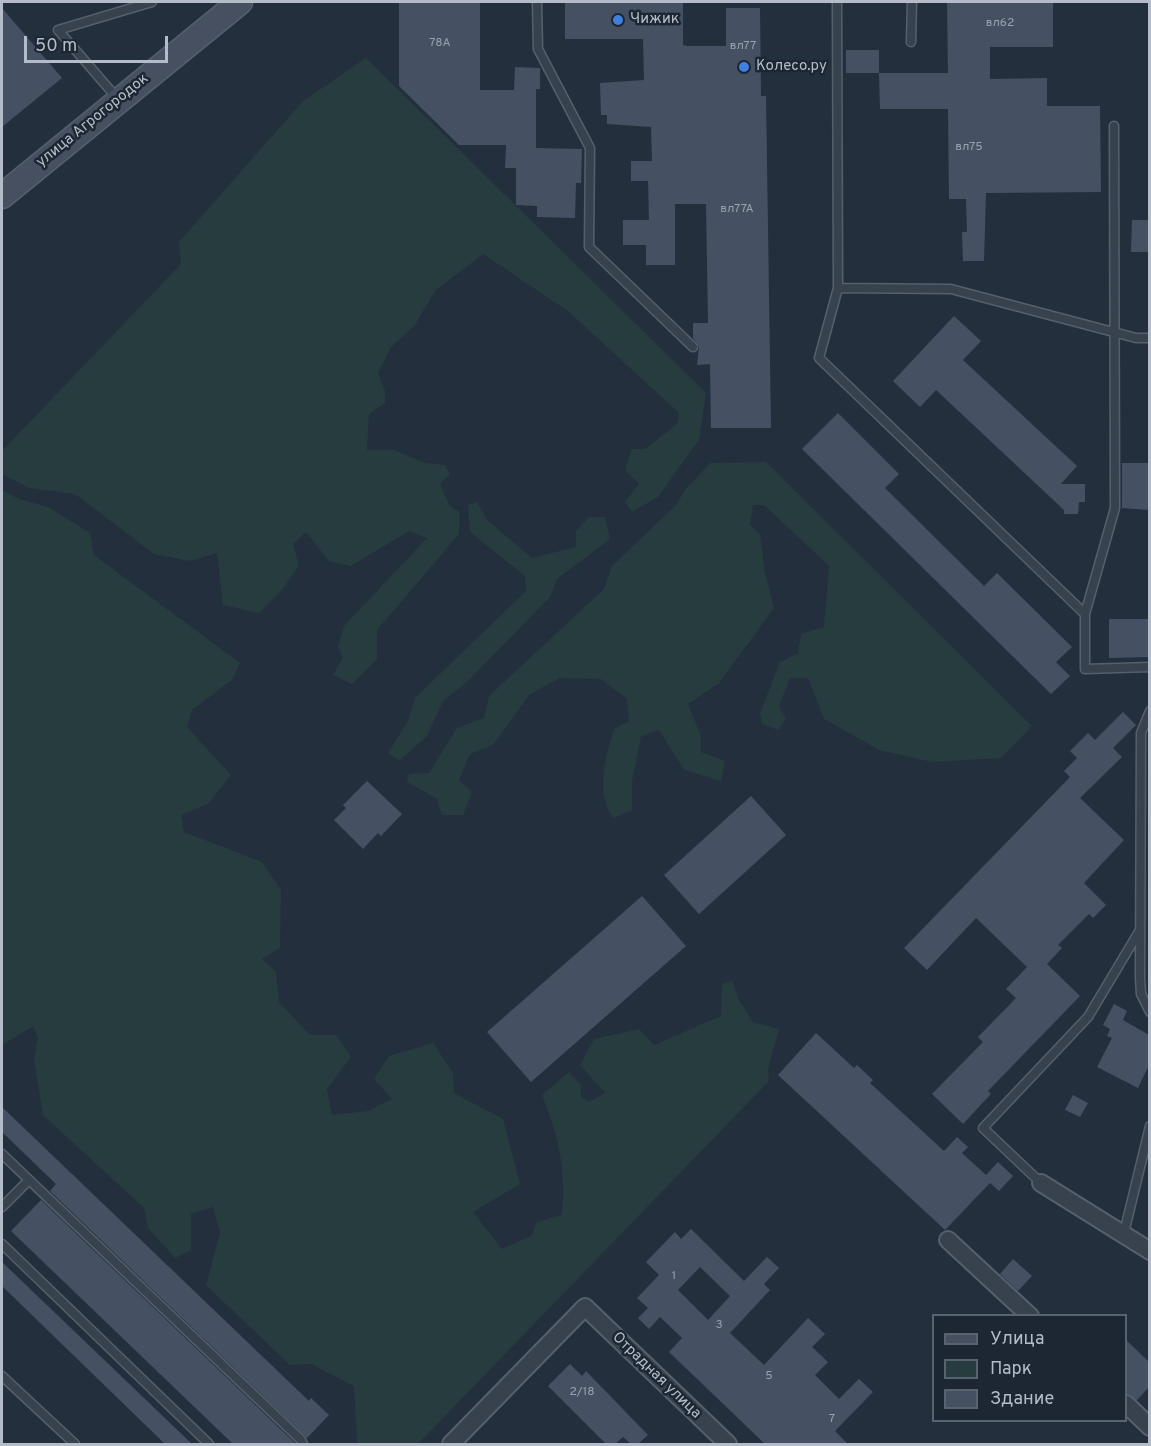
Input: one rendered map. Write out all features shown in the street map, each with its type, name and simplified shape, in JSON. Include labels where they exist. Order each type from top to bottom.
[{"type":"street","name":"улица Агрогородок","points":[[2,196],[240,2]]},
{"type":"street","points":[[1041,1183],[1124,1233],[1149,1251]]},
{"type":"street","points":[[948,1240],[1028,1314]]},
{"type":"street","name":"Отрадная улица","points":[[451,1444],[585,1307],[728,1444]]},
{"type":"street","points":[[1127,1406],[1149,1427]]},
{"type":"lane","points":[[119,100],[58,30],[152,2]]},
{"type":"lane","points":[[537,2],[538,49],[590,148],[589,247],[693,347]]},
{"type":"lane","points":[[837,2],[838,288],[819,358],[1085,614]]},
{"type":"lane","points":[[911,42],[912,2]]},
{"type":"lane","points":[[1114,126],[1115,508],[1085,614],[1084,669],[1149,668]]},
{"type":"lane","points":[[838,288],[951,289],[1136,338],[1149,338]]},
{"type":"lane","points":[[1149,711],[1142,733],[1140,930],[1141,994],[1149,1012]]},
{"type":"lane","points":[[1041,1183],[982,1128],[1088,1017],[1140,930]]},
{"type":"lane","points":[[1124,1233],[1149,1126]]},
{"type":"lane","points":[[2,1154],[303,1444]]},
{"type":"lane","points":[[2,1207],[29,1180]]},
{"type":"lane","points":[[2,1244],[209,1444]]},
{"type":"lane","points":[[2,1376],[75,1444]]},
{"type":"green space","points":[[366,58],[706,393],[699,440],[658,497],[632,512],[625,502],[639,484],[625,470],[632,449],[645,449],[677,424],[679,413],[568,311],[483,254],[436,290],[414,326],[391,347],[378,373],[385,391],[385,403],[369,414],[367,450],[394,450],[425,463],[445,465],[450,474],[440,484],[449,505],[459,512],[459,534],[377,630],[377,659],[352,684],[333,675],[343,657],[338,647],[344,626],[427,538],[409,531],[351,566],[329,561],[306,532],[293,544],[299,566],[282,590],[259,613],[223,605],[217,553],[190,561],[154,554],[75,494],[29,488],[2,474],[2,451],[181,264],[179,242],[303,101]]},
{"type":"green space","points":[[766,462],[1032,726],[1001,758],[932,762],[879,750],[824,719],[808,678],[790,678],[779,706],[786,719],[778,730],[762,724],[760,713],[780,662],[798,653],[801,634],[824,627],[829,566],[764,505],[753,505],[750,525],[760,534],[765,573],[774,608],[719,683],[688,704],[701,736],[701,752],[725,761],[721,781],[684,770],[659,730],[641,736],[632,781],[632,810],[614,818],[604,798],[605,763],[614,729],[629,721],[627,699],[601,679],[560,678],[530,694],[493,745],[470,754],[459,780],[472,792],[463,815],[442,815],[436,798],[407,782],[409,774],[429,773],[457,728],[484,718],[489,696],[604,589],[612,566],[676,505],[685,490],[710,463]]},
{"type":"green space","points":[[2,490],[19,499],[48,507],[90,533],[94,555],[240,663],[232,680],[192,710],[187,727],[231,775],[208,804],[181,815],[184,832],[262,862],[281,890],[280,948],[262,959],[276,972],[279,1002],[310,1035],[336,1035],[351,1057],[327,1089],[332,1115],[368,1111],[392,1099],[374,1079],[389,1056],[433,1043],[453,1073],[454,1093],[503,1119],[520,1184],[473,1212],[502,1249],[531,1236],[537,1222],[562,1215],[563,1184],[560,1154],[542,1095],[569,1072],[581,1085],[581,1097],[589,1102],[605,1093],[580,1065],[594,1039],[639,1029],[654,1045],[721,1016],[722,984],[732,981],[739,1000],[753,1022],[779,1029],[768,1069],[769,1081],[418,1444],[357,1444],[354,1386],[311,1364],[290,1365],[206,1285],[220,1233],[213,1207],[191,1214],[191,1250],[175,1258],[148,1228],[144,1208],[43,1115],[34,1060],[38,1037],[33,1026],[2,1045]]},
{"type":"green space","points":[[477,502],[487,520],[532,558],[576,547],[576,531],[589,517],[605,517],[610,539],[557,579],[550,597],[467,682],[443,701],[427,736],[399,761],[388,753],[408,721],[415,698],[526,591],[525,576],[470,532],[468,505]]},
{"type":"building","points":[[399,2],[480,2],[480,90],[514,90],[515,67],[540,68],[540,89],[536,89],[536,148],[582,149],[581,183],[576,183],[575,218],[537,217],[537,206],[516,205],[516,168],[505,168],[506,145],[459,145],[399,86]]},
{"type":"building","points":[[565,2],[683,2],[683,45],[687,46],[726,46],[726,8],[760,8],[761,96],[766,96],[771,428],[711,428],[710,364],[697,365],[699,346],[693,338],[693,323],[708,323],[706,204],[675,204],[675,265],[646,265],[646,245],[623,245],[623,220],[649,220],[648,181],[631,181],[631,161],[652,161],[651,127],[607,124],[607,115],[601,115],[600,83],[644,80],[643,39],[565,39]]},
{"type":"building","points":[[947,2],[1053,2],[1053,47],[990,47],[990,79],[1047,78],[1047,106],[1100,106],[1101,192],[986,193],[984,261],[963,261],[962,232],[967,232],[966,199],[949,199],[948,109],[880,109],[879,73],[948,73]]},
{"type":"building","points":[[2,8],[62,78],[2,127]]},
{"type":"building","points":[[846,50],[879,50],[879,73],[846,73]]},
{"type":"building","points":[[1132,220],[1149,220],[1149,252],[1131,252]]},
{"type":"building","points":[[954,316],[981,341],[963,360],[1077,466],[1061,484],[1085,484],[1085,502],[1079,502],[1078,514],[1064,514],[1064,510],[936,390],[920,407],[893,381]]},
{"type":"building","points":[[838,413],[899,474],[885,488],[984,586],[997,573],[1072,647],[1056,662],[1070,676],[1051,694],[802,449]]},
{"type":"building","points":[[1122,463],[1149,463],[1149,510],[1122,508]]},
{"type":"building","points":[[1109,619],[1149,619],[1149,657],[1109,658]]},
{"type":"building","points":[[1123,712],[1136,725],[1113,748],[1122,757],[1080,798],[1124,840],[1084,883],[1106,905],[1093,918],[1089,914],[1058,945],[1062,948],[1047,964],[1080,996],[988,1091],[991,1094],[963,1124],[932,1094],[983,1042],[978,1037],[1016,998],[1006,989],[1027,967],[976,918],[927,970],[904,948],[1070,777],[1064,771],[1077,758],[1070,751],[1088,733],[1095,740]]},
{"type":"building","points":[[367,781],[402,814],[381,836],[378,833],[363,849],[334,820],[346,808],[343,805]]},
{"type":"building","points":[[751,796],[786,835],[699,914],[664,875]]},
{"type":"building","points":[[642,896],[686,946],[531,1082],[487,1032]]},
{"type":"building","points":[[1114,1004],[1127,1011],[1123,1020],[1149,1035],[1149,1065],[1138,1088],[1097,1067],[1112,1038],[1107,1036],[1110,1029],[1103,1025]]},
{"type":"building","points":[[816,1033],[854,1068],[857,1065],[873,1080],[870,1083],[944,1151],[957,1137],[968,1147],[962,1153],[986,1175],[998,1162],[1013,1176],[999,1191],[990,1183],[945,1230],[778,1075]]},
{"type":"building","points":[[1073,1095],[1088,1103],[1080,1117],[1065,1110]]},
{"type":"building","points":[[2,1107],[309,1401],[311,1398],[329,1415],[307,1438],[50,1191],[56,1184],[2,1132]]},
{"type":"building","points":[[41,1200],[296,1444],[233,1444],[11,1231]]},
{"type":"building","points":[[691,1229],[744,1281],[767,1257],[779,1268],[764,1284],[770,1290],[730,1333],[764,1365],[808,1318],[825,1334],[812,1347],[828,1362],[815,1375],[839,1399],[859,1379],[873,1392],[835,1431],[848,1444],[765,1444],[669,1352],[682,1338],[660,1317],[649,1329],[638,1318],[648,1308],[637,1298],[659,1275],[646,1262],[675,1232],[681,1239]],"holes":[[[700,1267],[730,1296],[708,1320],[678,1290]]]},
{"type":"building","points":[[1013,1259],[1032,1276],[1018,1291],[1000,1274]]},
{"type":"building","points":[[2,1262],[192,1444],[165,1444],[2,1286]]},
{"type":"building","points":[[1127,1341],[1149,1362],[1149,1387],[1137,1400],[1127,1395]]},
{"type":"building","points":[[570,1364],[582,1376],[586,1371],[648,1435],[638,1444],[631,1444],[623,1437],[615,1444],[606,1444],[548,1386]]},
{"type":"place","name":"Чижик","points":[[618,20]]},
{"type":"place","name":"Колесо.ру","points":[[744,67]]}]
